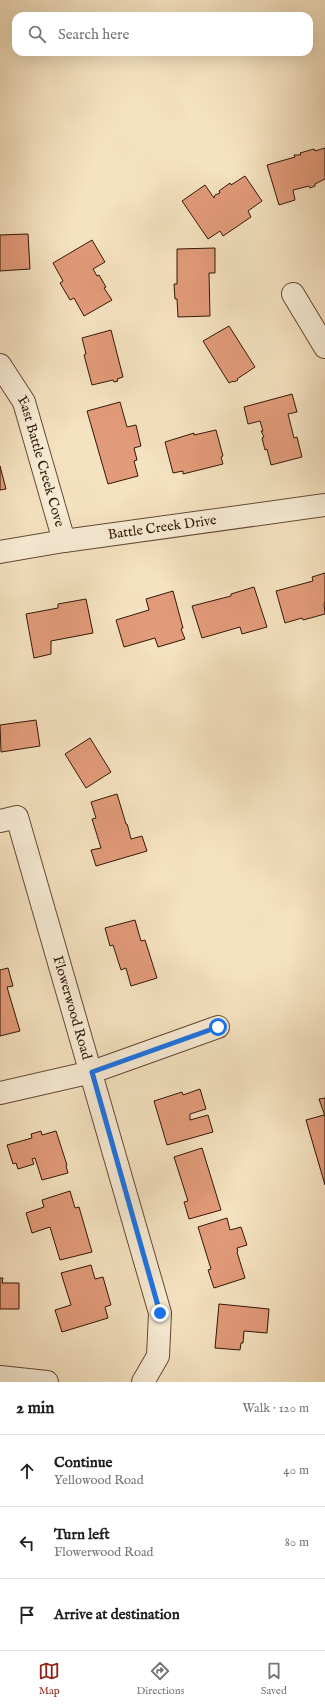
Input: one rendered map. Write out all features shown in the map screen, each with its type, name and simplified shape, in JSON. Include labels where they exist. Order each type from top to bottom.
[{"type":"street","points":[[294,294],[325,347]]},
{"type":"street","name":"East Battle Creek Cove","points":[[0,365],[24,402],[64,541]]},
{"type":"street","name":"Battle Creek Drive","points":[[0,552],[64,541],[325,505]]},
{"type":"street","name":"Flowerwood Road","points":[[9,819],[92,1072],[160,1313],[158,1356],[143,1382]]},
{"type":"street","points":[[0,1093],[92,1072],[218,1027]]},
{"type":"street","points":[[0,1377],[47,1382]]},
{"type":"building","points":[[325,148],[325,179],[310,188],[309,186],[293,190],[295,200],[279,205],[267,165],[295,157],[294,155],[301,155],[300,153]]},
{"type":"building","points":[[245,176],[262,201],[248,211],[251,217],[223,236],[220,231],[208,239],[182,201],[205,185],[214,198],[215,195],[220,193],[219,191],[230,183],[231,185]]},
{"type":"building","points":[[28,234],[30,269],[0,271],[0,235]]},
{"type":"building","points":[[92,240],[105,262],[93,269],[97,276],[99,275],[106,287],[104,288],[112,300],[84,316],[74,298],[70,300],[60,283],[63,281],[53,263]]},
{"type":"building","points":[[215,248],[215,273],[209,273],[210,316],[178,317],[174,284],[177,284],[177,249]]},
{"type":"building","points":[[229,326],[255,367],[237,379],[238,380],[229,383],[203,341]]},
{"type":"building","points":[[111,330],[123,377],[117,379],[118,381],[114,382],[113,380],[92,385],[84,355],[86,354],[82,338]]},
{"type":"building","points":[[292,394],[297,412],[288,414],[294,438],[297,437],[302,457],[271,465],[267,449],[265,450],[262,438],[264,437],[261,431],[263,431],[260,421],[248,424],[244,407]]},
{"type":"building","points":[[120,402],[127,427],[136,425],[141,446],[134,448],[137,460],[134,461],[138,476],[108,484],[87,411]]},
{"type":"building","points":[[216,430],[223,456],[221,457],[223,464],[183,474],[183,471],[173,473],[165,442],[194,433],[194,435]]},
{"type":"building","points":[[0,466],[6,489],[0,490]]},
{"type":"building","points":[[325,573],[325,614],[285,623],[276,591],[313,581],[312,577]]},
{"type":"building","points":[[254,587],[267,627],[242,634],[240,627],[202,638],[192,606],[231,596],[231,594]]},
{"type":"building","points":[[173,591],[183,628],[181,629],[185,639],[158,647],[155,638],[124,647],[116,620],[149,610],[146,599]]},
{"type":"building","points":[[86,599],[93,633],[51,641],[51,654],[34,658],[26,614],[58,608],[58,604]]},
{"type":"building","points":[[36,720],[40,746],[1,752],[0,725]]},
{"type":"building","points":[[90,738],[111,772],[86,788],[65,754]]},
{"type":"building","points":[[117,794],[131,839],[142,836],[147,851],[96,866],[91,850],[101,848],[92,819],[96,818],[91,802]]},
{"type":"building","points":[[135,920],[141,941],[145,940],[157,978],[131,986],[126,968],[121,970],[113,945],[110,946],[105,928]]},
{"type":"building","points":[[8,968],[13,986],[7,987],[20,1031],[0,1036],[0,970]]},
{"type":"building","points":[[200,1089],[206,1109],[190,1114],[190,1120],[208,1115],[213,1132],[167,1145],[154,1101],[182,1092],[183,1095]]},
{"type":"building","points":[[325,1098],[325,1116],[319,1099]]},
{"type":"building","points":[[324,1115],[325,1117],[325,1185],[306,1120]]},
{"type":"building","points":[[41,1131],[42,1135],[56,1131],[67,1165],[68,1173],[42,1180],[35,1158],[32,1159],[34,1164],[18,1169],[16,1163],[13,1164],[7,1145],[32,1138],[31,1134]]},
{"type":"building","points":[[202,1148],[221,1210],[189,1219],[184,1202],[188,1201],[174,1157]]},
{"type":"building","points":[[70,1191],[75,1208],[79,1207],[92,1252],[60,1260],[50,1227],[32,1233],[26,1213],[44,1207],[42,1200]]},
{"type":"building","points":[[227,1218],[230,1230],[241,1227],[247,1245],[237,1248],[245,1278],[214,1288],[208,1270],[211,1269],[198,1227]]},
{"type":"building","points":[[91,1265],[95,1279],[103,1277],[111,1305],[105,1307],[108,1318],[62,1332],[55,1310],[71,1305],[61,1273]]},
{"type":"building","points":[[0,1278],[3,1278],[2,1283],[19,1283],[19,1309],[0,1309]]},
{"type":"building","points":[[219,1304],[269,1309],[267,1333],[244,1331],[243,1343],[241,1343],[240,1350],[215,1348]]},
{"type":"route","points":[[160,1313],[92,1072],[218,1027]]}]
